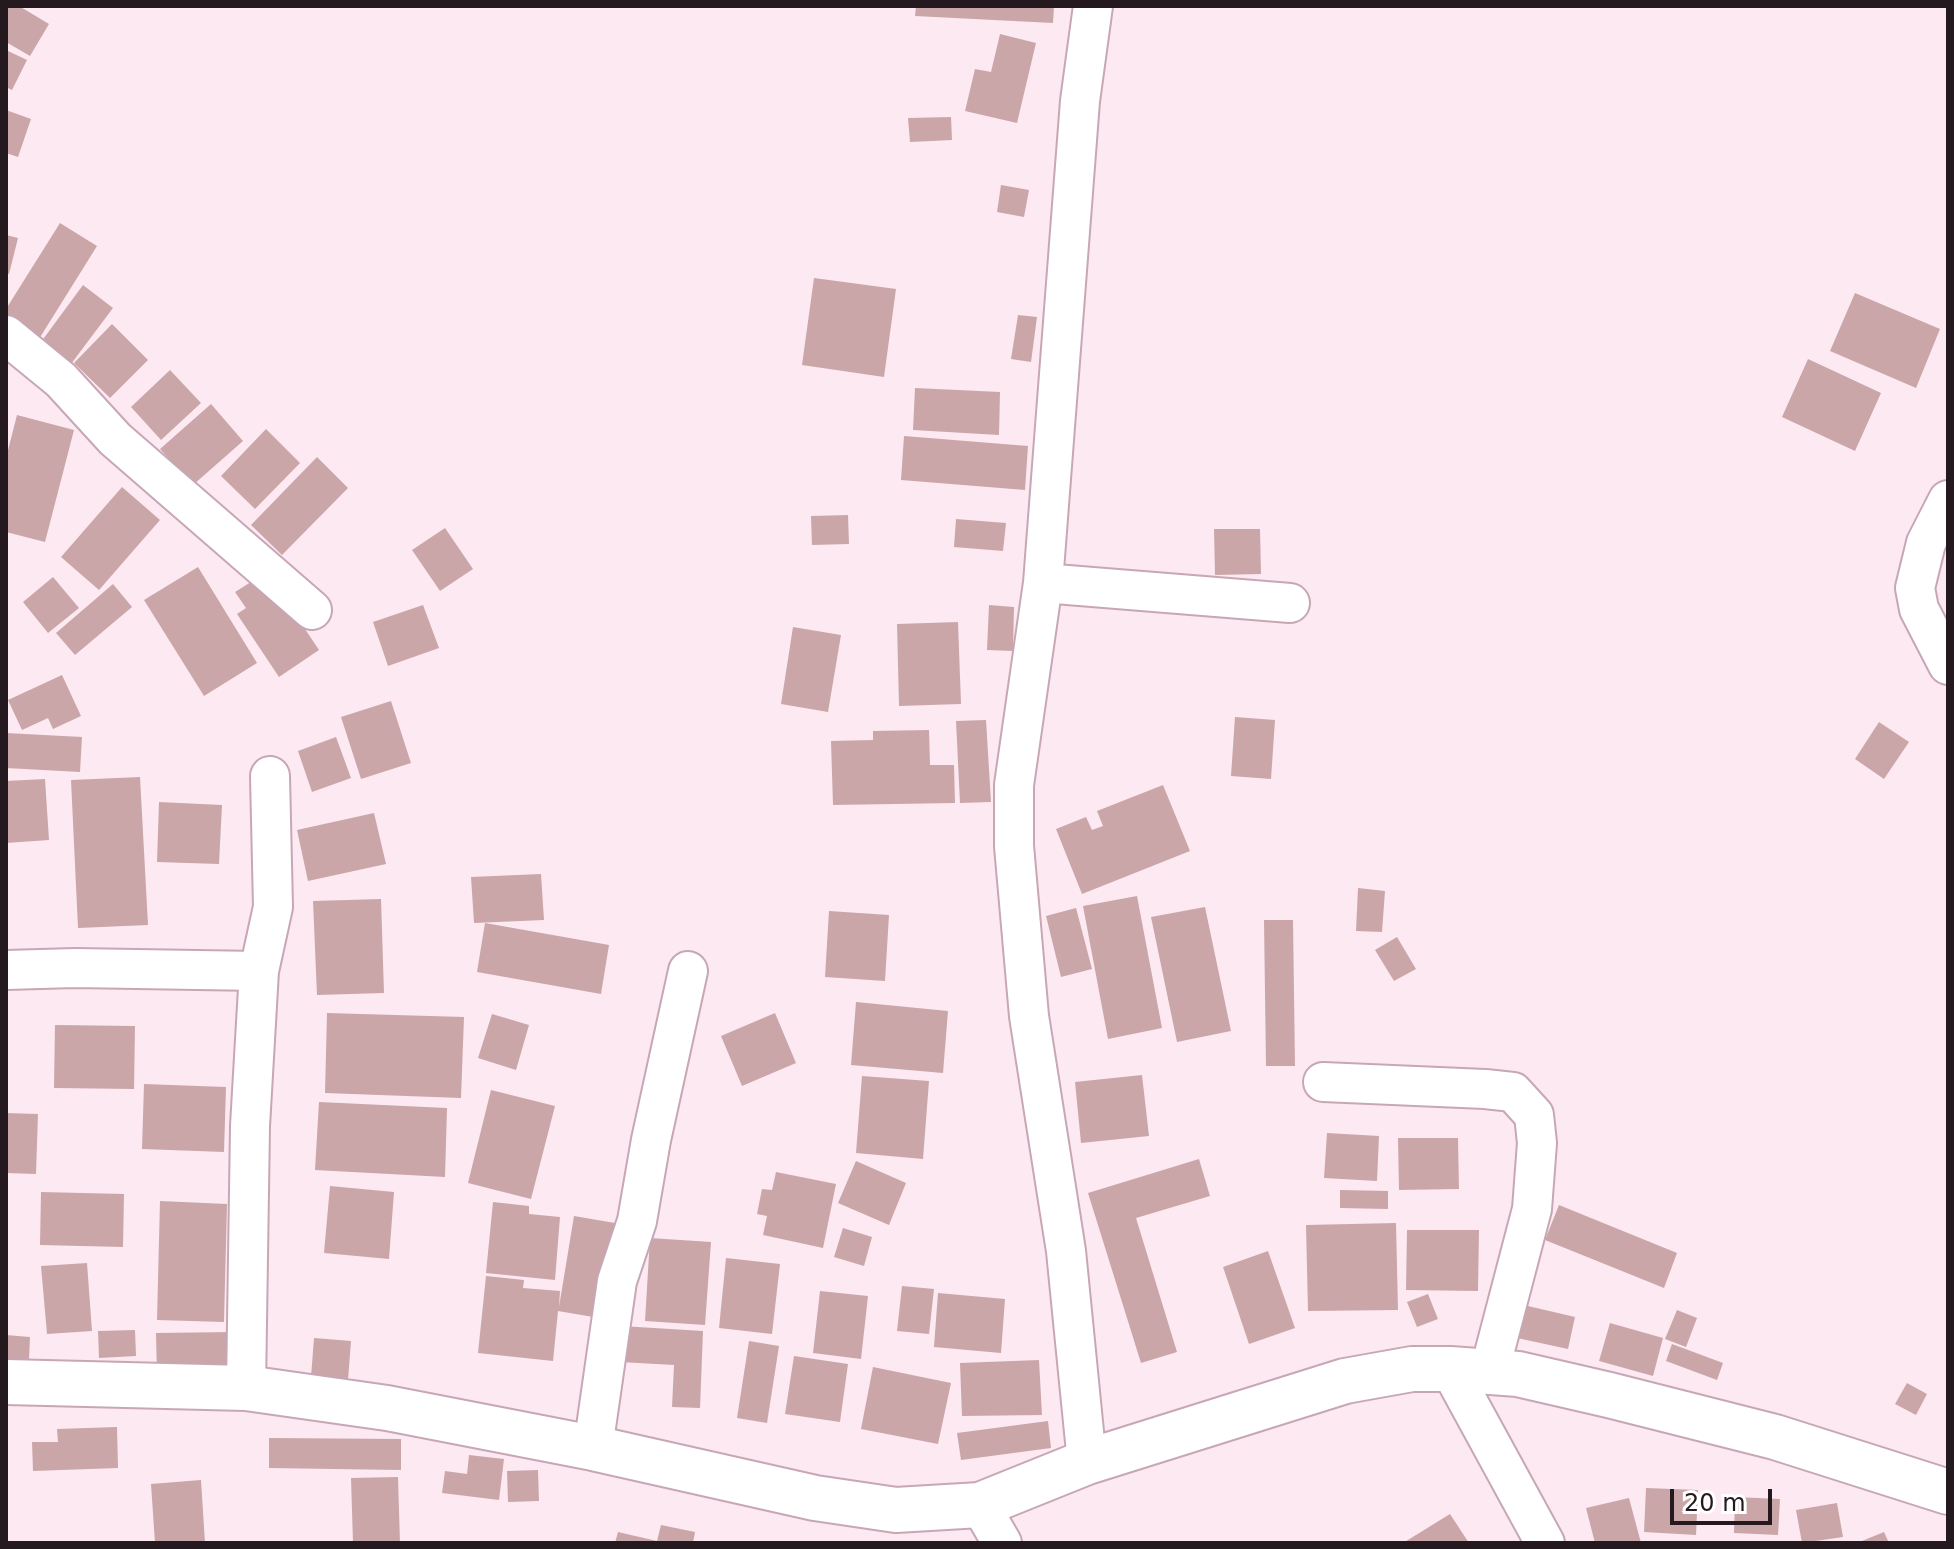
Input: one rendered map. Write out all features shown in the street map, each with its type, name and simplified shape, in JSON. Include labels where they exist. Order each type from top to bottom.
[{"type":"street","points":[[1087,1462],[1066,1251],[1029,1016],[1014,846],[1014,785],[1043,583],[1080,101],[1093,6]]},
{"type":"street","points":[[6,335],[61,380],[115,439],[312,610]]},
{"type":"street","points":[[1948,500],[1926,543],[1915,588],[1919,609],[1948,665]]},
{"type":"street","points":[[1043,583],[1290,603]]},
{"type":"street","points":[[246,1388],[250,1126],[259,971],[273,907],[270,776]]},
{"type":"street","points":[[6,970],[259,971]]},
{"type":"street","points":[[593,1448],[617,1281],[637,1221],[651,1140],[688,971]]},
{"type":"street","points":[[1323,1082],[1513,1092],[1534,1115],[1537,1143],[1532,1209],[1469,1371],[1545,1543]]},
{"type":"street","points":[[6,1382],[246,1388],[387,1408],[593,1448],[815,1498],[896,1510],[980,1505],[1087,1462],[1345,1381],[1412,1369],[1469,1371],[1518,1374],[1775,1437],[1948,1492]]},
{"type":"street","points":[[980,1505],[1002,1543]]},
{"type":"building","points":[[6,6],[19,6],[49,24],[30,56],[6,42]]},
{"type":"building","points":[[916,6],[1054,6],[1053,23],[915,16]]},
{"type":"building","points":[[1000,34],[1036,43],[1017,123],[965,111],[975,69],[991,72]]},
{"type":"building","points":[[6,50],[27,60],[12,90],[6,87]]},
{"type":"building","points":[[6,110],[31,119],[18,157],[6,153]]},
{"type":"building","points":[[951,117],[952,140],[910,142],[908,118]]},
{"type":"building","points":[[1001,185],[1029,190],[1024,217],[997,212]]},
{"type":"building","points":[[60,223],[97,246],[39,339],[6,318],[6,309]]},
{"type":"building","points":[[6,235],[18,238],[9,274],[6,273]]},
{"type":"building","points":[[814,278],[896,289],[884,377],[802,365]]},
{"type":"building","points":[[83,285],[113,308],[71,364],[41,342]]},
{"type":"building","points":[[1855,293],[1940,329],[1916,388],[1830,351]]},
{"type":"building","points":[[1018,315],[1037,317],[1031,362],[1011,359]]},
{"type":"building","points":[[112,324],[148,360],[110,398],[74,363]]},
{"type":"building","points":[[1808,359],[1881,393],[1855,451],[1782,417]]},
{"type":"building","points":[[170,370],[201,403],[161,440],[131,407]]},
{"type":"building","points":[[915,388],[1000,392],[999,435],[913,430]]},
{"type":"building","points":[[211,404],[243,441],[193,485],[160,449]]},
{"type":"building","points":[[17,415],[74,430],[45,542],[6,532],[6,458]]},
{"type":"building","points":[[266,429],[300,463],[255,509],[221,476]]},
{"type":"building","points":[[904,436],[1028,446],[1025,490],[901,480]]},
{"type":"building","points":[[317,457],[348,488],[282,555],[251,525]]},
{"type":"building","points":[[122,487],[160,520],[99,590],[61,557]]},
{"type":"building","points":[[848,515],[849,544],[812,545],[811,516]]},
{"type":"building","points":[[956,519],[1006,523],[1003,551],[954,547]]},
{"type":"building","points":[[445,528],[473,569],[440,591],[412,550]]},
{"type":"building","points":[[1214,529],[1260,529],[1261,574],[1215,575]]},
{"type":"building","points":[[198,567],[257,663],[204,696],[144,600]]},
{"type":"building","points":[[53,577],[79,608],[48,633],[23,602]]},
{"type":"building","points":[[259,577],[277,587],[319,650],[279,677],[237,614],[246,608],[235,592]]},
{"type":"building","points":[[113,584],[132,607],[75,655],[56,633]]},
{"type":"building","points":[[423,605],[439,648],[388,666],[373,622]]},
{"type":"building","points":[[989,605],[1014,607],[1013,651],[987,650]]},
{"type":"building","points":[[958,622],[961,704],[899,706],[897,624]]},
{"type":"building","points":[[793,627],[841,635],[828,712],[781,704]]},
{"type":"building","points":[[62,675],[81,716],[53,729],[48,718],[22,730],[8,700]]},
{"type":"building","points":[[391,701],[411,763],[361,779],[341,717]]},
{"type":"building","points":[[1235,717],[1275,720],[1271,779],[1231,776]]},
{"type":"building","points":[[986,720],[991,802],[960,803],[956,721]]},
{"type":"building","points":[[1879,722],[1909,742],[1884,779],[1855,759]]},
{"type":"building","points":[[929,730],[930,765],[954,765],[955,803],[833,805],[831,741],[873,740],[873,731]]},
{"type":"building","points":[[6,733],[82,737],[80,772],[6,768]]},
{"type":"building","points":[[336,737],[351,778],[312,792],[298,751]]},
{"type":"building","points":[[140,777],[148,925],[78,928],[71,780]]},
{"type":"building","points":[[45,779],[49,840],[6,843],[6,781]]},
{"type":"building","points":[[1163,785],[1190,851],[1082,894],[1056,829],[1086,817],[1092,830],[1103,826],[1097,811]]},
{"type":"building","points":[[159,802],[222,805],[219,864],[157,862]]},
{"type":"building","points":[[374,813],[386,864],[308,881],[297,830]]},
{"type":"building","points":[[541,874],[544,920],[474,923],[471,877]]},
{"type":"building","points":[[1358,888],[1385,891],[1382,932],[1356,931]]},
{"type":"building","points":[[1137,896],[1162,1028],[1108,1039],[1083,906]]},
{"type":"building","points":[[381,899],[384,993],[317,995],[313,901]]},
{"type":"building","points":[[1205,907],[1231,1031],[1177,1042],[1151,917]]},
{"type":"building","points":[[1076,908],[1092,969],[1061,977],[1046,916]]},
{"type":"building","points":[[829,911],[889,915],[885,981],[825,977]]},
{"type":"building","points":[[1264,920],[1293,920],[1295,1066],[1266,1066]]},
{"type":"building","points":[[485,923],[609,945],[601,994],[477,972]]},
{"type":"building","points":[[1397,937],[1416,969],[1394,981],[1375,950]]},
{"type":"building","points":[[856,1002],[948,1011],[943,1073],[851,1065]]},
{"type":"building","points":[[327,1013],[464,1017],[461,1098],[325,1093]]},
{"type":"building","points":[[775,1013],[796,1063],[742,1086],[721,1036]]},
{"type":"building","points":[[492,1014],[529,1025],[516,1070],[478,1058]]},
{"type":"building","points":[[55,1025],[135,1026],[134,1089],[54,1088]]},
{"type":"building","points":[[1142,1075],[1149,1136],[1081,1143],[1075,1082]]},
{"type":"building","points":[[862,1076],[929,1081],[923,1159],[856,1153]]},
{"type":"building","points":[[144,1084],[226,1087],[224,1152],[142,1149]]},
{"type":"building","points":[[491,1090],[555,1106],[531,1199],[468,1183]]},
{"type":"building","points":[[319,1102],[447,1108],[445,1177],[315,1170]]},
{"type":"building","points":[[6,1113],[38,1114],[36,1174],[6,1173]]},
{"type":"building","points":[[1327,1133],[1379,1136],[1377,1181],[1324,1178]]},
{"type":"building","points":[[1398,1138],[1458,1138],[1459,1189],[1399,1190]]},
{"type":"building","points":[[1199,1159],[1210,1196],[1136,1218],[1177,1352],[1141,1363],[1088,1193]]},
{"type":"building","points":[[856,1161],[906,1183],[889,1225],[838,1203]]},
{"type":"building","points":[[776,1172],[836,1184],[823,1248],[763,1235],[767,1216],[757,1214],[762,1189],[772,1190]]},
{"type":"building","points":[[330,1186],[394,1192],[389,1259],[324,1253]]},
{"type":"building","points":[[1340,1190],[1388,1191],[1388,1209],[1340,1208]]},
{"type":"building","points":[[41,1192],[124,1194],[123,1247],[40,1245]]},
{"type":"building","points":[[160,1201],[227,1204],[224,1322],[157,1320]]},
{"type":"building","points":[[493,1202],[529,1206],[529,1214],[560,1217],[555,1280],[486,1273]]},
{"type":"building","points":[[1559,1205],[1677,1253],[1664,1288],[1545,1240]]},
{"type":"building","points":[[574,1216],[615,1223],[599,1318],[558,1311],[553,1361],[478,1353],[486,1276],[524,1280],[523,1288],[560,1291],[559,1307]]},
{"type":"building","points":[[1396,1223],[1398,1310],[1308,1311],[1306,1225]]},
{"type":"building","points":[[843,1228],[872,1237],[864,1266],[834,1257]]},
{"type":"building","points":[[1407,1230],[1479,1230],[1478,1291],[1406,1290]]},
{"type":"building","points":[[650,1238],[711,1242],[705,1325],[645,1321]]},
{"type":"building","points":[[1268,1251],[1295,1328],[1249,1344],[1223,1267]]},
{"type":"building","points":[[726,1258],[780,1264],[772,1334],[719,1328]]},
{"type":"building","points":[[87,1263],[92,1331],[47,1334],[41,1266]]},
{"type":"building","points":[[902,1286],[934,1289],[929,1334],[897,1331]]},
{"type":"building","points":[[820,1291],[868,1296],[861,1359],[813,1353]]},
{"type":"building","points":[[938,1293],[1005,1299],[1001,1353],[934,1347]]},
{"type":"building","points":[[1428,1294],[1438,1319],[1417,1327],[1407,1302]]},
{"type":"building","points":[[1515,1303],[1575,1317],[1568,1349],[1508,1336]]},
{"type":"building","points":[[1677,1310],[1697,1318],[1686,1347],[1665,1339]]},
{"type":"building","points":[[1610,1323],[1663,1338],[1653,1376],[1599,1361]]},
{"type":"building","points":[[621,1326],[703,1331],[700,1408],[672,1407],[674,1365],[620,1362]]},
{"type":"building","points":[[135,1330],[136,1356],[99,1358],[98,1331]]},
{"type":"building","points":[[234,1332],[234,1375],[157,1376],[156,1333]]},
{"type":"building","points":[[6,1335],[30,1337],[29,1360],[6,1359]]},
{"type":"building","points":[[314,1338],[351,1341],[348,1380],[311,1377]]},
{"type":"building","points":[[749,1341],[779,1346],[767,1423],[737,1418]]},
{"type":"building","points":[[1672,1344],[1723,1363],[1717,1380],[1666,1361]]},
{"type":"building","points":[[794,1356],[848,1364],[840,1422],[785,1414]]},
{"type":"building","points":[[1039,1360],[1042,1415],[962,1416],[960,1363]]},
{"type":"building","points":[[873,1367],[951,1383],[938,1444],[861,1429]]},
{"type":"building","points":[[1907,1383],[1927,1394],[1916,1415],[1895,1404]]},
{"type":"building","points":[[1048,1421],[1051,1448],[961,1460],[957,1433]]},
{"type":"building","points":[[117,1427],[118,1468],[33,1471],[32,1442],[58,1442],[57,1429]]},
{"type":"building","points":[[269,1438],[401,1439],[401,1470],[269,1468]]},
{"type":"building","points":[[469,1455],[504,1459],[499,1500],[442,1493],[445,1471],[467,1474]]},
{"type":"building","points":[[538,1470],[539,1501],[508,1502],[507,1471]]},
{"type":"building","points":[[398,1477],[400,1543],[353,1543],[351,1478]]},
{"type":"building","points":[[201,1480],[205,1543],[155,1543],[151,1484]]},
{"type":"building","points":[[1646,1488],[1698,1490],[1696,1535],[1644,1532]]},
{"type":"building","points":[[1735,1497],[1780,1499],[1778,1535],[1734,1533]]},
{"type":"building","points":[[1629,1498],[1641,1543],[1595,1543],[1586,1508]]},
{"type":"building","points":[[1837,1503],[1843,1537],[1802,1543],[1796,1510]]},
{"type":"building","points":[[1450,1514],[1469,1543],[1403,1543]]},
{"type":"building","points":[[661,1525],[695,1532],[693,1543],[615,1543],[618,1532],[657,1541]]},
{"type":"building","points":[[1884,1532],[1889,1543],[1857,1543]]}]
